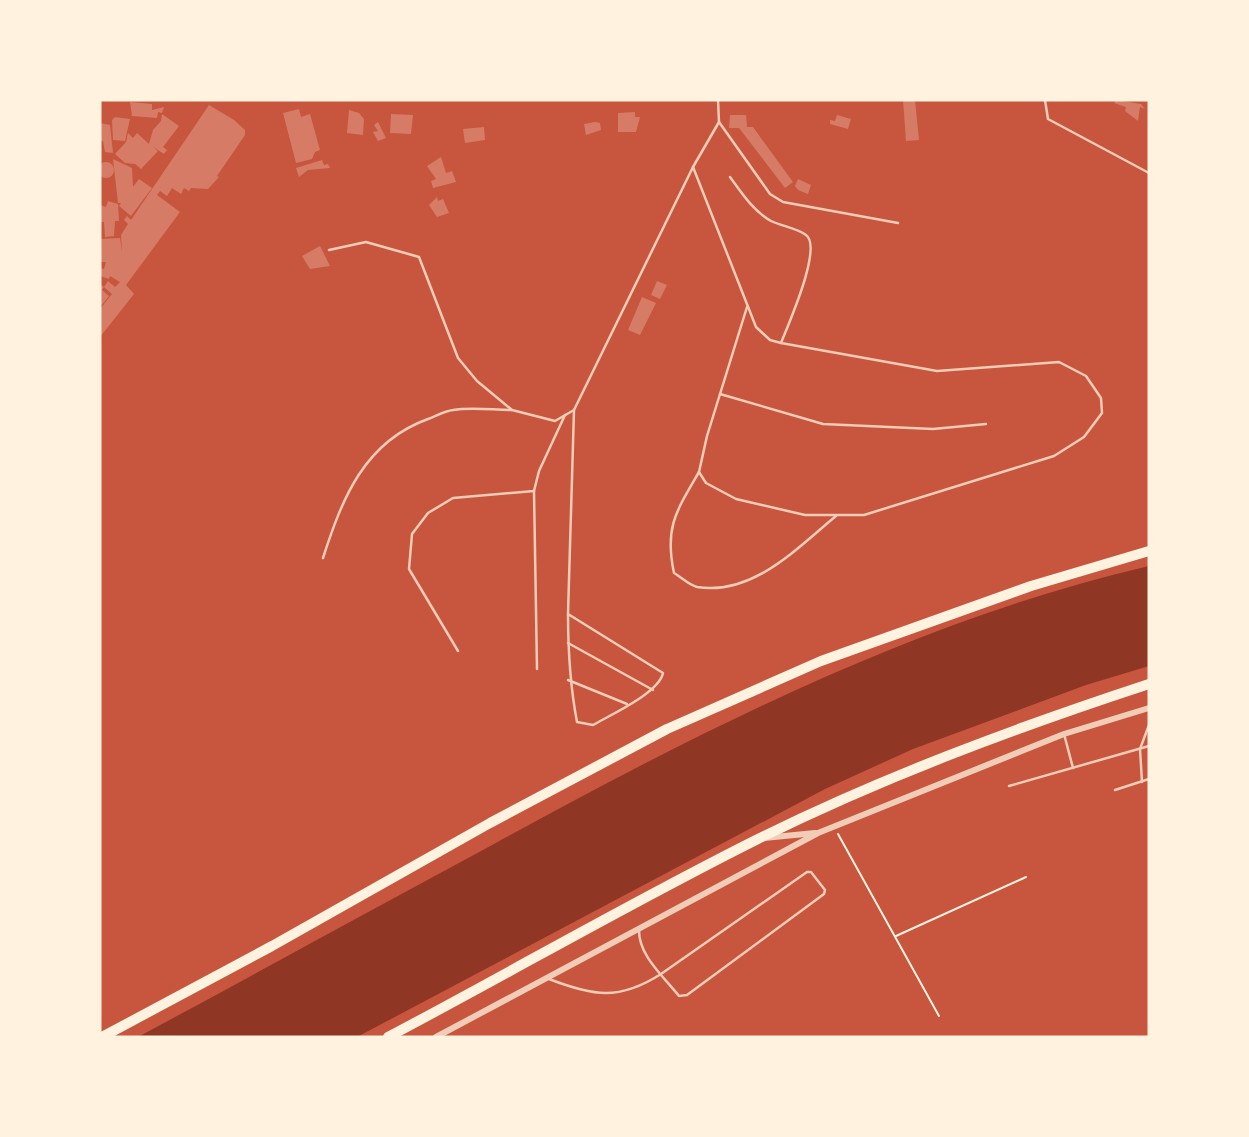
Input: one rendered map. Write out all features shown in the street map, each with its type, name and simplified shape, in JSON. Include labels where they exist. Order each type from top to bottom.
[{"type":"highway","points":[[102,1037],[607,760],[710,710],[821,661],[1031,586],[1149,551]]},
{"type":"highway","points":[[388,1037],[758,839],[940,757],[1149,684]]},
{"type":"street","points":[[436,1037],[818,833],[1064,734],[1149,708]]},
{"type":"street","points":[[758,839],[818,833]]},
{"type":"lane","points":[[718,100],[719,122],[769,194],[783,202],[898,223]]},
{"type":"lane","points":[[1045,100],[1048,119],[1149,173]]},
{"type":"lane","points":[[568,614],[663,673],[653,690],[593,725],[577,722],[568,680],[568,614],[575,410],[693,167],[719,122]]},
{"type":"lane","points":[[693,167],[756,327],[769,340],[937,370],[1059,362],[1086,376],[1101,398],[1102,413],[1084,438],[1054,456],[864,515],[805,515],[736,499],[706,483],[699,472]]},
{"type":"lane","points":[[730,177],[751,205],[768,220],[807,235],[812,243],[811,261],[781,343]]},
{"type":"lane","points":[[329,250],[366,242],[419,257],[458,358],[477,381],[512,411]]},
{"type":"lane","points":[[747,306],[699,472],[671,520],[669,550],[674,573],[694,587],[726,587],[760,576],[837,515]]},
{"type":"lane","points":[[720,394],[823,424],[933,429],[986,424]]},
{"type":"lane","points":[[323,558],[344,498],[367,459],[393,436],[417,422],[452,410],[512,411],[555,421],[575,410]]},
{"type":"lane","points":[[537,669],[534,491],[539,471],[565,415]]},
{"type":"lane","points":[[458,650],[409,569],[412,534],[428,513],[453,498],[534,491]]},
{"type":"lane","points":[[568,643],[653,690]]},
{"type":"lane","points":[[568,680],[627,705]]},
{"type":"lane","points":[[1142,782],[1140,749],[1149,725]]},
{"type":"lane","points":[[1064,734],[1073,768]]},
{"type":"lane","points":[[1009,786],[1149,746]]},
{"type":"lane","points":[[1115,790],[1149,779]]},
{"type":"lane","points":[[548,978],[586,993],[617,993],[642,986],[661,974],[807,872],[811,872],[825,890],[824,894],[687,995],[679,996],[661,974],[639,947],[639,929]]},
{"type":"path","points":[[834,827],[939,1016]]},
{"type":"path","points":[[895,936],[1026,877]]},
{"type":"shaded area","points":[[1149,566],[1149,666],[1086,685],[913,749],[825,789],[357,1037],[138,1037],[651,760],[812,682],[978,616]]},
{"type":"building","points":[[903,100],[915,100],[919,140],[906,141]]},
{"type":"building","points":[[1116,100],[1141,104],[1145,109],[1140,107],[1138,121],[1125,111],[1126,107],[1114,103]]},
{"type":"building","points":[[130,102],[152,104],[152,110],[164,107],[162,113],[158,112],[157,118],[132,116]]},
{"type":"building","points":[[209,105],[234,120],[245,130],[245,135],[217,176],[219,177],[208,189],[191,188],[189,191],[184,188],[181,194],[172,188],[167,196],[160,191],[157,195],[180,212],[126,285],[134,294],[100,337],[100,309],[112,294],[104,287],[108,281],[115,287],[120,282],[110,276],[109,279],[100,276],[100,268],[104,269],[106,262],[100,262],[100,239],[120,238],[122,252],[121,235],[128,224],[124,220],[127,216],[131,220]]},
{"type":"building","points":[[299,109],[301,117],[310,114],[320,150],[315,152],[312,159],[296,163],[283,113]]},
{"type":"building","points":[[349,110],[359,113],[364,119],[363,135],[347,133]]},
{"type":"building","points":[[635,112],[635,117],[640,117],[636,132],[618,132],[618,113]]},
{"type":"building","points":[[162,114],[179,126],[163,147],[167,150],[164,154],[152,146],[158,151],[141,169],[135,164],[125,163],[115,154],[126,142],[128,133],[133,138],[137,133],[149,144]]},
{"type":"building","points":[[391,114],[413,115],[411,134],[390,133]]},
{"type":"building","points":[[730,115],[746,115],[747,127],[753,127],[793,182],[785,188],[739,128],[729,128]]},
{"type":"building","points":[[837,115],[851,119],[848,129],[830,124],[830,120],[835,121]]},
{"type":"building","points":[[115,117],[130,119],[125,141],[113,140],[112,120]]},
{"type":"building","points":[[378,122],[386,138],[378,141],[373,132],[378,131],[374,125]]},
{"type":"building","points":[[100,123],[110,125],[113,153],[105,152],[103,141],[100,141]]},
{"type":"building","points":[[600,123],[601,130],[586,135],[584,124]]},
{"type":"building","points":[[484,127],[485,140],[465,143],[463,129]]},
{"type":"building","points":[[441,157],[446,173],[452,171],[456,182],[433,188],[431,181],[436,179],[427,166]]},
{"type":"building","points":[[113,159],[132,168],[133,187],[139,179],[152,188],[131,216],[119,206],[121,203],[118,203]]},
{"type":"building","points":[[322,160],[324,165],[328,164],[330,168],[308,170],[299,177],[296,168]]},
{"type":"building","points":[[106,162],[114,170],[106,178],[98,170]]},
{"type":"building","points":[[798,179],[811,185],[808,194],[795,186]]},
{"type":"building","points":[[437,197],[438,201],[443,199],[449,213],[437,217],[429,205]]},
{"type":"building","points":[[108,201],[118,204],[119,221],[115,221],[114,236],[105,237],[104,222],[100,222],[100,205],[106,207]]},
{"type":"building","points":[[320,246],[330,266],[310,269],[302,256]]},
{"type":"building","points":[[657,281],[667,285],[660,299],[651,295]]},
{"type":"building","points":[[100,284],[104,287],[102,290],[109,296],[102,305]]},
{"type":"building","points":[[642,297],[656,303],[640,335],[628,330]]}]
